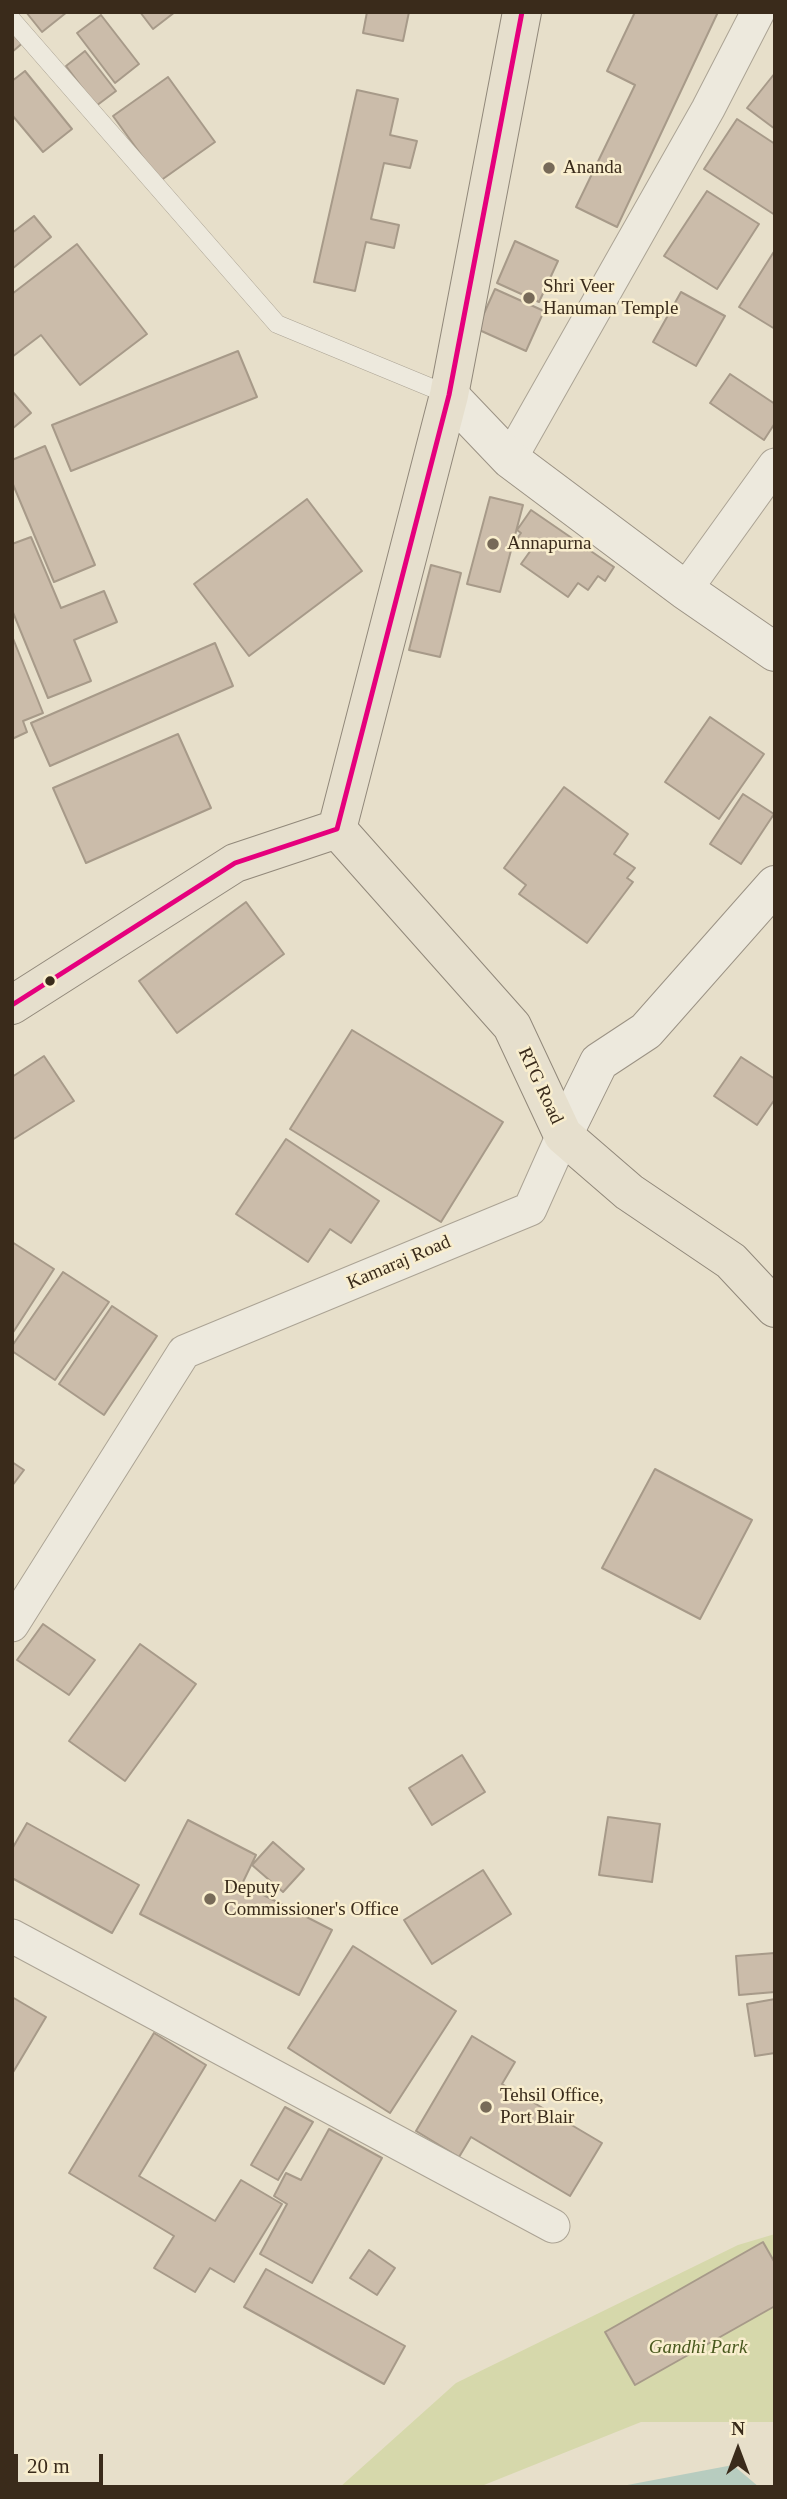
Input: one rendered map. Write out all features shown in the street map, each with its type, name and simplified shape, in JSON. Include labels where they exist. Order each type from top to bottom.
[{"type":"main road","points":[[12,1005],[235,863],[337,829],[449,395],[522,12]]},
{"type":"main road","name":"RTG Road","points":[[337,829],[512,1026],[563,1135],[629,1192],[731,1261],[775,1308]]},
{"type":"street","points":[[510,459],[708,109],[758,12]]},
{"type":"street","points":[[449,395],[510,459],[685,590],[775,652]]},
{"type":"street","points":[[685,590],[775,465]]},
{"type":"street","name":"Kamaraj Road","points":[[12,1625],[184,1352],[530,1209],[599,1062],[646,1031],[775,885]]},
{"type":"street","points":[[12,1936],[553,2226]]},
{"type":"lane","points":[[12,20],[277,324],[449,395]]},
{"type":"green space","name":"Gandhi Park","points":[[775,2234],[775,2422],[641,2422],[479,2487],[340,2487],[456,2383],[738,2245]]},
{"type":"shaded area","points":[[733,2465],[759,2487],[621,2487],[622,2486]]},
{"type":"building","points":[[26,12],[67,12],[42,32]]},
{"type":"building","points":[[140,12],[175,12],[153,29]]},
{"type":"building","points":[[367,12],[409,12],[403,41],[363,33]]},
{"type":"building","points":[[635,12],[718,12],[617,227],[576,207],[635,85],[607,71]]},
{"type":"building","points":[[101,15],[139,64],[115,83],[77,33]]},
{"type":"building","points":[[12,27],[25,41],[12,52]]},
{"type":"building","points":[[85,51],[116,91],[96,106],[66,66]]},
{"type":"building","points":[[25,71],[72,129],[43,152],[12,115],[12,81]]},
{"type":"building","points":[[775,73],[775,129],[747,108]]},
{"type":"building","points":[[168,77],[215,142],[160,181],[113,116]]},
{"type":"building","points":[[357,90],[398,99],[390,135],[417,141],[410,168],[384,163],[371,219],[399,225],[394,248],[366,242],[355,291],[314,282]]},
{"type":"building","points":[[737,119],[775,144],[775,215],[704,169]]},
{"type":"building","points":[[707,191],[759,224],[717,289],[664,256]]},
{"type":"building","points":[[34,216],[51,237],[12,269],[12,233]]},
{"type":"building","points":[[515,241],[558,261],[539,302],[497,283]]},
{"type":"building","points":[[77,244],[147,334],[80,385],[41,335],[12,357],[12,294]]},
{"type":"building","points":[[775,250],[775,329],[739,307]]},
{"type":"building","points":[[495,289],[544,311],[526,351],[477,329]]},
{"type":"building","points":[[681,292],[725,316],[696,366],[653,342]]},
{"type":"building","points":[[238,351],[257,397],[71,471],[52,425]]},
{"type":"building","points":[[730,374],[775,404],[775,423],[764,440],[710,403]]},
{"type":"building","points":[[12,391],[31,413],[12,429]]},
{"type":"building","points":[[45,446],[95,565],[54,582],[12,482],[12,460]]},
{"type":"building","points":[[490,497],[523,505],[500,592],[467,584]]},
{"type":"building","points":[[307,499],[362,571],[249,656],[194,584]]},
{"type":"building","points":[[531,510],[614,567],[605,581],[598,576],[588,590],[578,583],[568,597],[521,564],[531,550],[516,540],[521,533],[517,530]]},
{"type":"building","points":[[31,537],[61,608],[104,591],[117,622],[74,640],[91,681],[48,698],[12,610],[12,544]]},
{"type":"building","points":[[431,565],[461,573],[440,657],[409,650]]},
{"type":"building","points":[[12,636],[43,713],[23,721],[27,732],[12,739]]},
{"type":"building","points":[[215,643],[233,686],[50,766],[31,723]]},
{"type":"building","points":[[710,717],[764,754],[719,819],[665,782]]},
{"type":"building","points":[[178,734],[211,808],[86,863],[53,788]]},
{"type":"building","points":[[564,787],[628,834],[614,854],[635,868],[627,878],[633,882],[587,943],[519,894],[526,885],[504,868]]},
{"type":"building","points":[[743,794],[774,814],[741,864],[710,844]]},
{"type":"building","points":[[246,902],[284,954],[177,1033],[139,981]]},
{"type":"building","points":[[352,1030],[503,1122],[441,1222],[290,1129]]},
{"type":"building","points":[[44,1056],[74,1101],[12,1140],[12,1077]]},
{"type":"building","points":[[741,1057],[775,1079],[775,1099],[757,1125],[714,1096]]},
{"type":"building","points":[[286,1139],[379,1201],[351,1243],[330,1229],[308,1262],[236,1214]]},
{"type":"building","points":[[12,1242],[54,1269],[12,1334]]},
{"type":"building","points":[[63,1272],[109,1302],[55,1380],[12,1351],[12,1346]]},
{"type":"building","points":[[112,1306],[157,1336],[104,1415],[59,1384]]},
{"type":"building","points":[[12,1462],[24,1470],[12,1486]]},
{"type":"building","points":[[655,1469],[752,1520],[700,1619],[602,1568]]},
{"type":"building","points":[[43,1624],[95,1660],[69,1695],[17,1660]]},
{"type":"building","points":[[140,1644],[196,1684],[125,1781],[69,1741]]},
{"type":"building","points":[[462,1755],[485,1792],[432,1825],[409,1788]]},
{"type":"building","points":[[608,1817],[660,1824],[652,1882],[599,1875]]},
{"type":"building","name":"Deputy Commissioner's Office","points":[[188,1820],[256,1855],[242,1884],[332,1930],[299,1995],[140,1914]]},
{"type":"building","points":[[27,1823],[139,1885],[112,1933],[12,1878],[12,1849]]},
{"type":"building","points":[[273,1842],[304,1869],[283,1892],[252,1865]]},
{"type":"building","points":[[483,1870],[511,1914],[432,1964],[404,1920]]},
{"type":"building","points":[[353,1946],[456,2011],[390,2113],[288,2048]]},
{"type":"building","points":[[775,1953],[775,1992],[739,1995],[736,1956]]},
{"type":"building","points":[[12,1997],[46,2017],[12,2074]]},
{"type":"building","points":[[775,1999],[775,2053],[755,2056],[747,2004]]},
{"type":"building","points":[[154,2033],[206,2065],[139,2176],[215,2221],[241,2180],[282,2204],[234,2282],[210,2268],[195,2292],[154,2268],[174,2236],[69,2173]]},
{"type":"building","name":"Tehsil Office, Port Blair","points":[[472,2036],[515,2062],[502,2084],[602,2143],[570,2196],[471,2137],[459,2157],[416,2131]]},
{"type":"building","points":[[285,2107],[313,2122],[278,2180],[251,2165]]},
{"type":"building","points":[[329,2129],[382,2158],[312,2283],[260,2254],[287,2204],[274,2196],[286,2173],[301,2180]]},
{"type":"building","points":[[763,2242],[775,2263],[775,2306],[635,2385],[605,2332]]},
{"type":"building","points":[[369,2250],[395,2268],[377,2295],[350,2278]]},
{"type":"building","points":[[266,2269],[405,2346],[384,2384],[244,2307]]},
{"type":"transit line","points":[[12,1005],[235,863],[337,829],[449,395],[522,12]]},
{"type":"place","name":"Ananda","points":[[549,168]]},
{"type":"place","name":"Shri Veer Hanuman Temple","points":[[529,298]]},
{"type":"place","name":"Annapurna","points":[[493,544]]},
{"type":"place","name":"Deputy Commissioner's Office","points":[[210,1899]]},
{"type":"place","name":"Tehsil Office, Port Blair","points":[[486,2107]]}]
